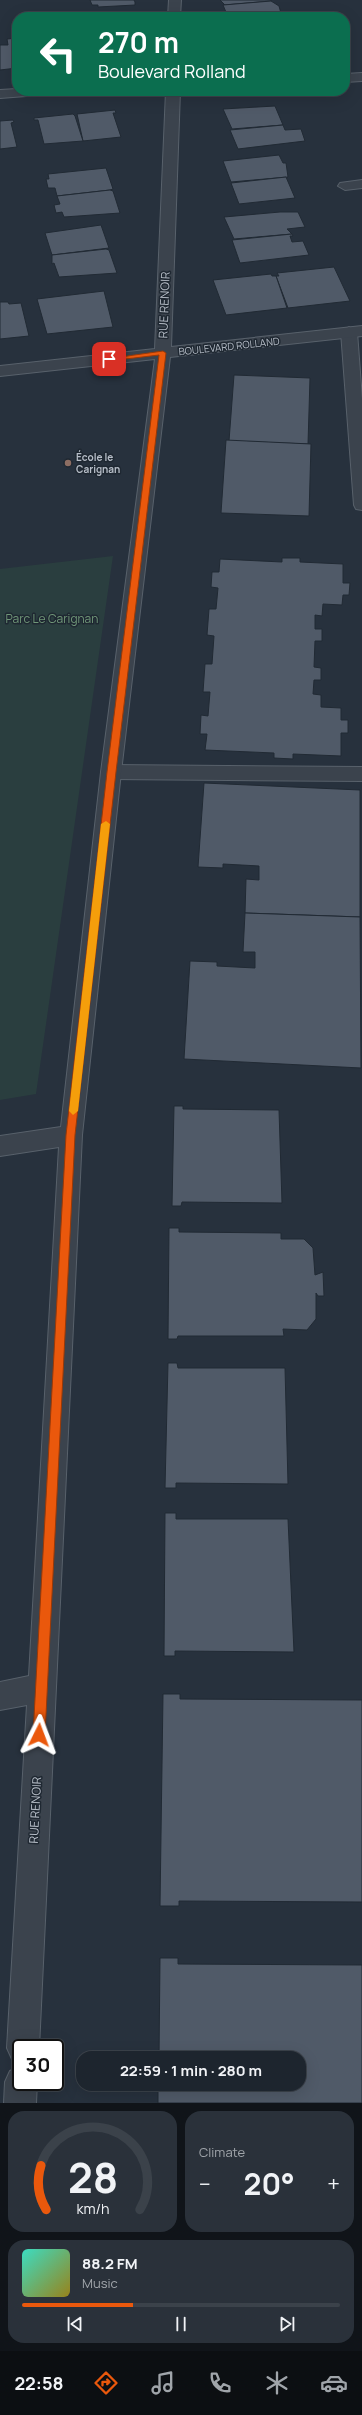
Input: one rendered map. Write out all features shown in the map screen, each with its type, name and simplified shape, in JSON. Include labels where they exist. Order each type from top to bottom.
[{"type":"street","points":[[174,0],[174,12]]},
{"type":"street","points":[[350,78],[362,77]]},
{"type":"street","points":[[0,94],[12,93]]},
{"type":"street","name":"RUE RENOIR","points":[[23,2039],[70,1135],[163,353],[174,96]]},
{"type":"street","points":[[345,186],[362,184]]},
{"type":"street","points":[[355,332],[362,505]]},
{"type":"street","name":"BOULEVARD ROLLAND","points":[[0,371],[355,332]]},
{"type":"street","points":[[112,772],[362,774]]},
{"type":"street","points":[[0,1146],[70,1135]]},
{"type":"street","points":[[0,1696],[41,1688]]},
{"type":"street","points":[[20,2103],[21,2091]]},
{"type":"green space","name":"Parc Le Carignan","points":[[113,556],[36,1094],[0,1100],[0,569]]},
{"type":"building","points":[[90,0],[134,0],[135,5],[98,7],[98,5],[92,5]]},
{"type":"building","points":[[220,0],[271,0],[271,1],[225,5]]},
{"type":"building","points":[[271,1],[279,6],[281,12],[226,12],[223,5]]},
{"type":"building","points":[[12,38],[12,69],[0,70],[0,45],[8,45],[7,39]]},
{"type":"building","points":[[275,106],[283,125],[232,129],[223,109]]},
{"type":"building","points":[[115,110],[116,113],[113,113],[121,137],[83,141],[77,114]]},
{"type":"building","points":[[73,114],[83,141],[44,144],[38,120],[34,120],[34,118]]},
{"type":"building","points":[[13,120],[14,122],[11,123],[17,147],[0,149],[0,121]]},
{"type":"building","points":[[283,125],[285,130],[301,129],[305,141],[238,149],[230,130]]},
{"type":"building","points":[[279,155],[283,163],[286,163],[288,177],[231,182],[223,161]]},
{"type":"building","points":[[106,168],[113,189],[57,196],[55,188],[48,188],[46,179],[49,179],[48,174]]},
{"type":"building","points":[[286,177],[295,198],[239,204],[231,183]]},
{"type":"building","points":[[110,190],[113,191],[120,213],[64,217],[62,212],[56,213],[54,205],[60,204],[57,196]]},
{"type":"building","points":[[280,212],[298,212],[305,227],[287,229],[292,234],[234,239],[224,217]]},
{"type":"building","points":[[101,225],[109,248],[52,255],[45,233]]},
{"type":"building","points":[[292,234],[293,236],[290,236],[292,242],[303,241],[309,255],[240,263],[232,240]]},
{"type":"building","points":[[106,249],[109,250],[117,273],[59,277],[54,263],[52,264],[52,255]]},
{"type":"building","points":[[334,267],[350,301],[288,308],[276,276],[279,276],[277,273]]},
{"type":"building","points":[[271,274],[272,276],[276,276],[287,308],[226,315],[213,280]]},
{"type":"building","points":[[104,291],[113,327],[47,334],[37,299]]},
{"type":"building","points":[[0,302],[8,302],[9,304],[21,303],[29,336],[0,339]]},
{"type":"building","points":[[234,375],[310,378],[308,444],[229,441]]},
{"type":"building","points":[[226,440],[311,444],[309,516],[221,513]]},
{"type":"building","points":[[282,558],[300,558],[300,562],[343,564],[343,583],[350,583],[349,595],[343,595],[342,605],[323,604],[322,616],[315,615],[315,629],[322,629],[322,641],[315,641],[314,667],[321,668],[321,680],[314,680],[313,694],[321,695],[321,707],[341,708],[341,720],[348,720],[348,733],[341,733],[341,756],[293,754],[293,759],[274,758],[274,753],[205,750],[207,734],[200,734],[201,715],[208,716],[210,692],[203,692],[205,664],[212,664],[214,636],[207,635],[209,609],[216,609],[218,588],[211,587],[212,572],[219,572],[220,559],[282,562]]},
{"type":"building","points":[[204,783],[360,790],[360,917],[245,913],[246,879],[259,880],[259,866],[223,864],[223,868],[198,867]]},
{"type":"building","points":[[245,913],[360,917],[361,1068],[184,1059],[190,961],[217,962],[217,966],[255,968],[255,952],[243,952]]},
{"type":"building","points":[[174,1106],[183,1106],[183,1109],[279,1110],[282,1203],[182,1202],[181,1206],[172,1206]]},
{"type":"building","points":[[169,1228],[179,1228],[179,1232],[281,1233],[281,1239],[304,1239],[313,1248],[315,1275],[323,1272],[324,1296],[318,1296],[316,1293],[316,1319],[307,1330],[283,1329],[284,1336],[178,1336],[177,1339],[168,1339]]},
{"type":"building","points":[[168,1363],[177,1363],[178,1368],[285,1368],[288,1484],[176,1483],[176,1488],[165,1488]]},
{"type":"building","points":[[165,1513],[176,1513],[176,1519],[288,1519],[294,1652],[175,1651],[175,1656],[164,1656]]},
{"type":"building","points":[[163,1694],[180,1694],[180,1699],[362,1700],[362,1902],[179,1901],[179,1906],[160,1906]]},
{"type":"building","points":[[160,1958],[178,1958],[178,1964],[362,1965],[362,2103],[158,2103],[158,2091],[306,2091],[306,2051],[159,2051]]},
{"type":"slow traffic","points":[[73,1111],[106,824]]},
{"type":"place","name":"École le Carignan","points":[[68,463]]},
{"type":"route","points":[[39,1735],[70,1135],[163,353],[109,359]]}]
